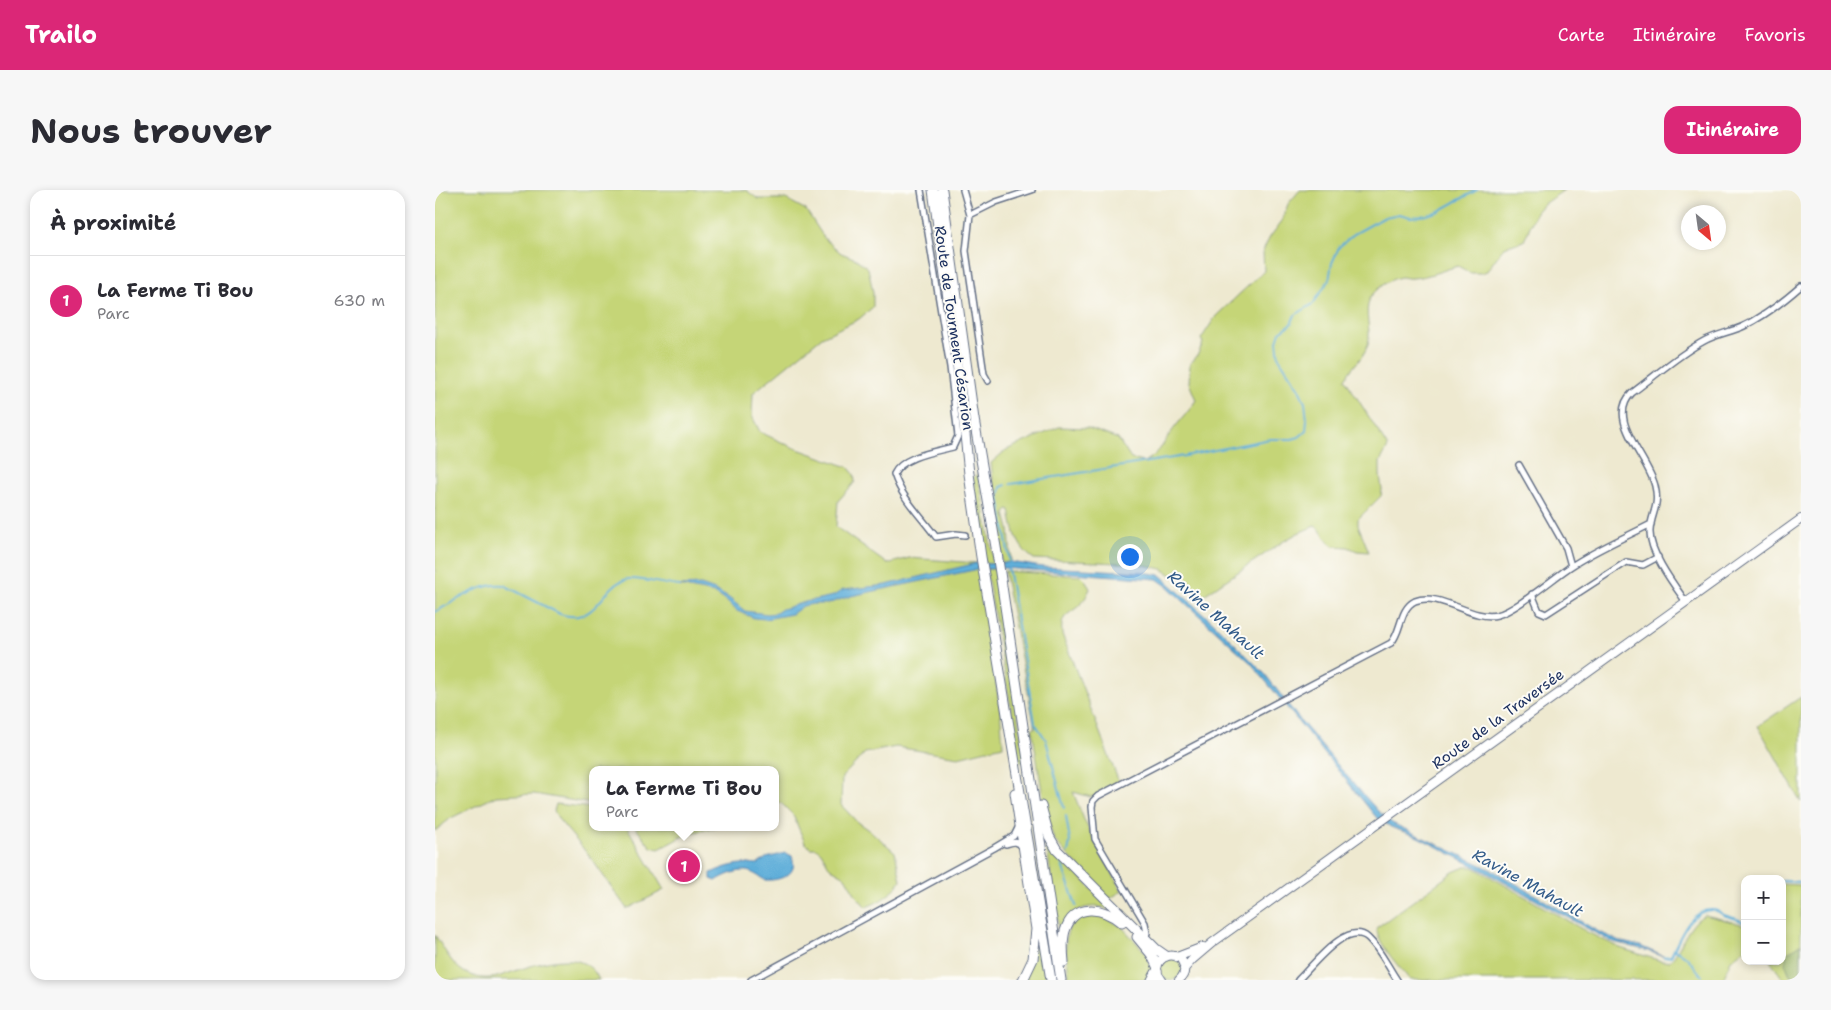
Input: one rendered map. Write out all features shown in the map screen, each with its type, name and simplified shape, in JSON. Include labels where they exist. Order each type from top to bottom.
[{"type":"highway","points":[[933,190],[981,556],[1051,980]]},
{"type":"highway","points":[[942,190],[974,419],[997,553],[1063,980]]},
{"type":"highway","points":[[1003,688],[1018,814],[1036,928],[1033,959],[1023,980]]},
{"type":"highway","points":[[1030,766],[1049,836],[1054,846],[1145,938],[1166,956]]},
{"type":"highway","points":[[1063,980],[1063,941],[1065,930],[1078,915],[1092,909],[1109,913],[1117,918],[1151,954],[1155,972]]},
{"type":"main road","name":"Route de la Traversée","points":[[1184,969],[1211,943],[1801,519]]},
{"type":"main road","name":"Route de la Traversée","points":[[1177,957],[1211,943]]},
{"type":"main road","points":[[1162,980],[1155,972],[1160,960],[1166,956],[1177,957],[1183,963],[1184,973],[1179,980]]},
{"type":"street","name":"Route de Tourment Césarion","points":[[921,190],[950,367],[958,436],[953,447],[908,461],[897,468],[894,474],[897,484],[908,503],[936,537],[956,534],[965,535]]},
{"type":"street","points":[[963,190],[970,215],[965,250],[984,374],[988,381]]},
{"type":"street","points":[[970,215],[996,202],[1032,190]]},
{"type":"street","points":[[1686,602],[1658,558],[1650,538],[1651,524],[1657,506],[1655,485],[1649,469],[1623,421],[1622,410],[1624,402],[1631,393],[1696,346],[1712,337],[1755,320],[1781,303],[1801,286]]},
{"type":"street","points":[[1519,466],[1566,548],[1571,566]]},
{"type":"street","points":[[1145,938],[1147,930],[1145,924],[1095,839],[1092,807],[1093,801],[1100,795],[1391,642],[1395,637],[1403,614],[1413,602],[1434,600],[1491,616],[1507,611],[1571,566],[1651,524]]},
{"type":"street","points":[[1532,594],[1539,611],[1546,614],[1626,562],[1643,565],[1658,558]]},
{"type":"street","points":[[751,980],[1017,834],[1018,814]]},
{"type":"street","points":[[994,848],[1015,842],[1020,843],[1024,849]]},
{"type":"street","points":[[1298,980],[1333,946],[1350,934],[1356,933],[1366,936],[1372,942],[1397,980]]},
{"type":"green space","points":[[435,190],[746,190],[758,199],[786,199],[806,210],[825,239],[841,253],[856,259],[868,268],[873,292],[873,307],[859,319],[822,337],[753,393],[752,416],[760,432],[792,447],[848,467],[854,474],[855,482],[838,501],[836,527],[887,564],[909,558],[977,563],[1000,709],[1003,746],[958,757],[896,747],[865,753],[842,777],[841,805],[857,822],[895,852],[901,880],[891,893],[866,907],[857,897],[845,877],[830,868],[821,852],[805,843],[793,815],[779,802],[779,766],[589,766],[589,803],[534,794],[496,796],[451,818],[435,831]]},
{"type":"green space","points":[[1300,190],[1564,190],[1542,205],[1536,212],[1524,241],[1504,247],[1487,271],[1470,273],[1458,266],[1430,275],[1410,278],[1401,277],[1384,285],[1370,298],[1367,310],[1368,344],[1364,354],[1345,379],[1388,447],[1380,462],[1381,496],[1358,519],[1358,525],[1369,552],[1333,546],[1315,526],[1284,541],[1204,595],[1202,598],[1204,602],[1175,577],[1162,569],[1139,564],[1034,559],[1028,555],[1020,544],[1014,531],[1010,510],[1008,509],[1005,514],[1009,529],[1011,562],[1002,563],[991,463],[1006,450],[1059,427],[1088,428],[1118,439],[1131,459],[1144,462],[1155,455],[1196,400],[1189,383],[1190,364],[1197,356],[1203,343],[1201,339],[1216,316],[1264,271],[1263,251],[1270,237],[1282,221],[1288,204]]},
{"type":"green space","points":[[978,474],[994,563],[985,564],[973,477]]},
{"type":"green space","points":[[986,569],[995,569],[1025,762],[1019,762]]},
{"type":"green space","points":[[1004,571],[1081,576],[1090,589],[1082,603],[1064,618],[1062,634],[1120,785],[1098,796],[1091,797],[1073,792],[1085,822],[1122,891],[1109,899],[1054,840],[1045,810],[1032,729],[1035,728]]},
{"type":"green space","points":[[1801,697],[1801,802],[1758,726]]},
{"type":"green space","points":[[556,804],[589,808],[589,831],[629,831],[664,890],[627,909],[588,854],[559,820],[554,811]]},
{"type":"green space","points":[[638,831],[700,831],[687,834],[659,849],[651,847]]},
{"type":"green space","points":[[1047,840],[1109,909],[1091,907],[1079,910],[1069,916],[1059,931]]},
{"type":"green space","points":[[1465,867],[1473,867],[1589,933],[1620,948],[1661,961],[1668,961],[1676,954],[1693,925],[1705,915],[1741,924],[1741,952],[1731,960],[1723,980],[1410,980],[1385,949],[1376,928],[1453,872]]},
{"type":"green space","points":[[1786,884],[1801,885],[1801,980],[1784,980],[1773,965],[1786,965]]},
{"type":"green space","points":[[1093,912],[1121,926],[1147,954],[1152,967],[1149,980],[1069,980],[1066,938],[1069,929],[1073,922],[1081,916]]},
{"type":"green space","points":[[1039,931],[1046,980],[1025,980]]},
{"type":"green space","points":[[435,935],[455,965],[464,972],[476,977],[493,978],[542,963],[557,960],[573,960],[589,966],[599,980],[435,980]]},
{"type":"green space","points":[[1801,944],[1801,980],[1792,980],[1786,965],[1787,953]]},
{"type":"green space","points":[[1171,958],[1179,961],[1182,969],[1179,977],[1171,980],[1163,977],[1160,969],[1163,961]]},
{"type":"water","points":[[1011,562],[1042,567],[1143,572],[1160,575],[1216,625],[1265,674],[1340,768],[1378,811],[1392,823],[1494,871],[1599,932],[1665,957],[1610,941],[1484,871],[1418,837],[1391,827],[1376,817],[1251,663],[1157,579],[1003,568],[974,570],[851,596],[827,604],[803,606],[792,614],[766,619],[754,618],[737,611],[714,593],[679,586],[701,585],[729,598],[745,611],[767,614],[776,613],[782,609],[805,602],[833,596],[843,590],[886,585],[977,563]]},
{"type":"water","points":[[786,853],[792,856],[793,867],[788,874],[781,878],[765,880],[751,872],[739,871],[716,881],[711,879],[711,873],[722,868],[740,864],[758,864],[766,858]]},
{"type":"waterway","points":[[1011,484],[1185,456],[1270,439],[1292,439],[1299,437],[1306,431],[1305,403],[1299,389],[1279,358],[1277,341],[1280,332],[1291,324],[1295,315],[1313,304],[1329,280],[1332,263],[1339,247],[1354,234],[1385,217],[1399,214],[1411,217],[1427,215],[1439,211],[1477,190]]},
{"type":"waterway","points":[[1006,485],[1001,487],[999,497],[1010,564]]},
{"type":"waterway","points":[[1008,568],[1035,723],[1046,740],[1064,808]]},
{"type":"waterway","name":"Ravine Mahault","points":[[435,612],[469,593],[486,586],[495,585],[504,585],[560,614],[573,616],[584,614],[592,609],[612,588],[620,582],[629,579],[680,586]]},
{"type":"waterway","points":[[1066,816],[1070,841],[1068,852]]},
{"type":"waterway","points":[[1061,862],[1076,906]]},
{"type":"waterway","name":"Ravine Mahault","points":[[1786,881],[1801,882]]},
{"type":"waterway","name":"Ravine Mahault","points":[[1664,957],[1671,956],[1686,926],[1698,914],[1715,910],[1741,921]]},
{"type":"waterway","points":[[1675,950],[1687,957],[1702,976]]},
{"type":"place","name":"La Ferme Ti Bou","points":[[684,866]]}]
